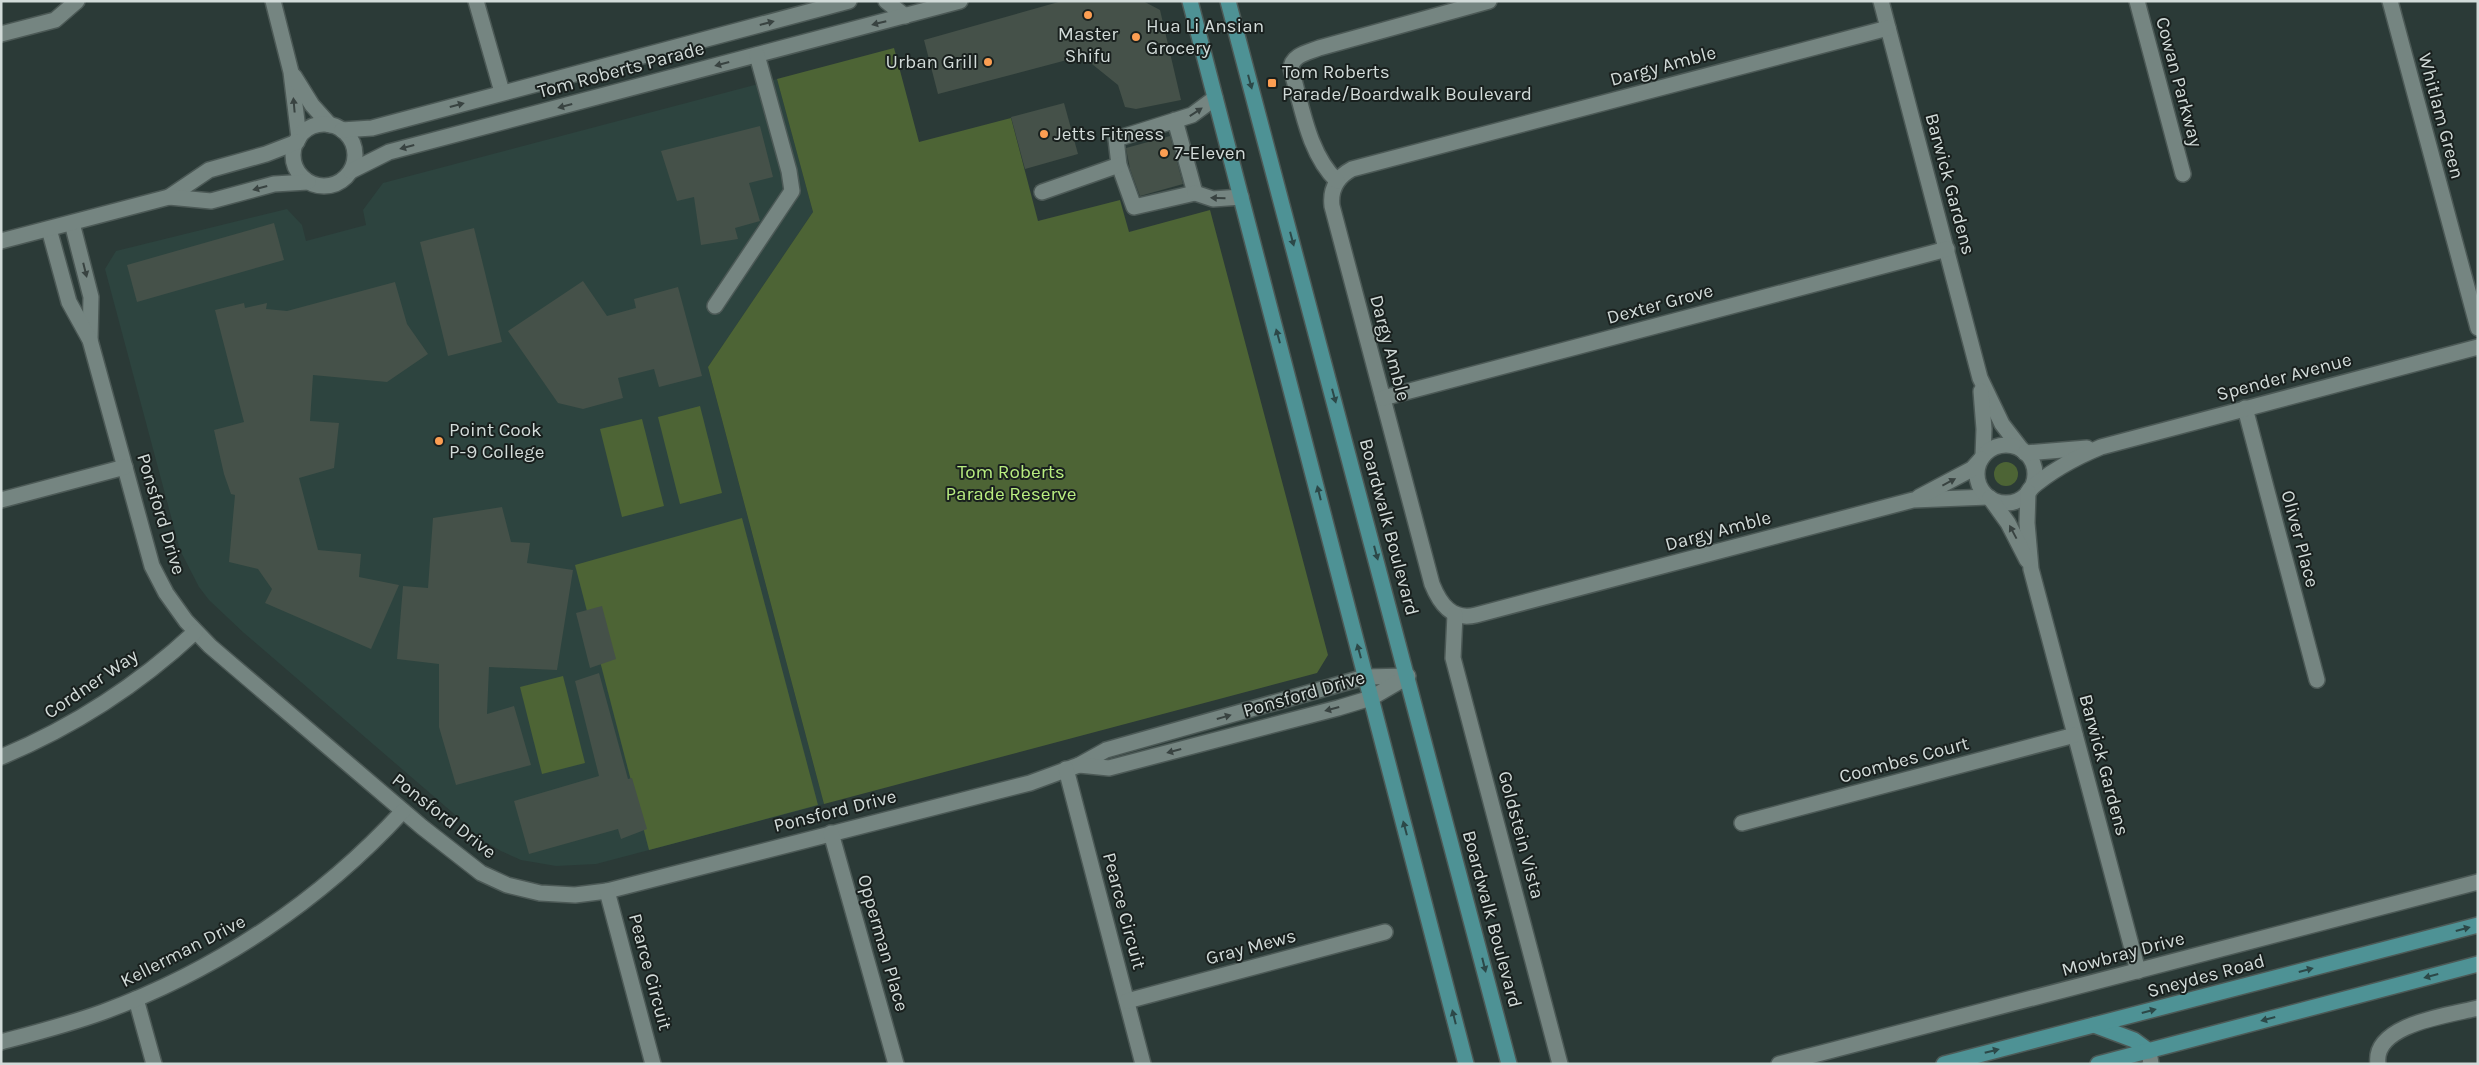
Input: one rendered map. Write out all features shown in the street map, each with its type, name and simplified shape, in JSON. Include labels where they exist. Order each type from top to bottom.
[{"type":"main road","points":[[1190,1],[1466,1064]]},
{"type":"main road","name":"Boardwalk Boulevard","points":[[1228,1],[1408,676],[1509,1064]]},
{"type":"main road","name":"Sneydes Road","points":[[1944,1064],[2478,925]]},
{"type":"main road","points":[[2098,1064],[2150,1057],[2478,964]]},
{"type":"main road","points":[[2094,1025],[2134,1040],[2150,1057]]},
{"type":"main road","points":[[1502,1036],[1518,1064]]},
{"type":"street","points":[[1,34],[55,20],[77,1]]},
{"type":"street","points":[[272,1],[291,72],[298,140],[294,160],[301,176],[308,182],[317,186],[336,184],[351,171],[355,154],[353,144],[312,105],[291,72]]},
{"type":"street","points":[[476,1],[502,92]]},
{"type":"street","name":"Tom Roberts Parade","points":[[336,128],[372,128],[849,1]]},
{"type":"street","points":[[886,1],[905,16]]},
{"type":"street","name":"Tom Roberts Parade","points":[[351,171],[389,152],[960,1]]},
{"type":"street","points":[[1337,181],[1325,170],[1314,145],[1291,69],[1291,64],[1295,59],[1319,48],[1489,1]]},
{"type":"street","name":"Barwick Gardens","points":[[1881,1],[1980,378],[1984,429],[1982,458]]},
{"type":"street","name":"Cowan Parkway","points":[[2137,1],[2183,174]]},
{"type":"street","name":"Whitlam Green","points":[[2390,1],[2478,328]]},
{"type":"street","name":"Dargy Amble","points":[[1888,28],[1363,166],[1346,172],[1337,181],[1332,190],[1332,206],[1432,584],[1440,601],[1455,614],[1469,617],[1913,500],[1958,477],[1972,468],[1982,458]]},
{"type":"street","points":[[715,306],[792,191],[790,171],[756,55]]},
{"type":"street","points":[[1215,98],[1192,116],[1116,139],[1119,165],[1134,207],[1195,193],[1214,199],[1241,197]]},
{"type":"street","points":[[1175,120],[1195,193]]},
{"type":"street","points":[[1,241],[169,197],[209,170],[266,154],[298,140],[312,127],[336,128]]},
{"type":"street","points":[[1042,192],[1119,165]]},
{"type":"street","points":[[169,197],[211,201],[274,184],[308,182]]},
{"type":"street","name":"Ponsford Drive","points":[[72,222],[91,297],[90,340]]},
{"type":"street","name":"Ponsford Drive","points":[[49,229],[69,302],[90,340],[152,566],[173,604],[195,632],[403,811],[468,864],[507,884],[558,895],[607,891],[1030,782],[1072,767],[1106,750],[1365,677],[1408,676]]},
{"type":"street","name":"Dexter Grove","points":[[1383,398],[1947,249]]},
{"type":"street","name":"Spender Avenue","points":[[2029,491],[2054,470],[2079,456],[2101,447],[2478,348]]},
{"type":"street","name":"Barwick Gardens","points":[[1980,378],[2002,424],[2024,452]]},
{"type":"street","name":"Oliver Place","points":[[2245,408],[2317,680]]},
{"type":"street","points":[[2004,446],[2024,452],[2034,469],[2034,480],[2029,491],[2020,498],[2008,502],[1989,497],[1983,491],[1978,479],[1978,469],[1982,458],[1991,450],[2004,446]]},
{"type":"street","name":"Spender Avenue","points":[[2024,452],[2101,447]]},
{"type":"street","points":[[1,500],[125,467]]},
{"type":"street","name":"Barwick Gardens","points":[[2029,491],[2028,523],[2031,568],[2138,971]]},
{"type":"street","name":"Dargy Amble","points":[[1913,500],[1989,497]]},
{"type":"street","name":"Barwick Gardens","points":[[1989,497],[2008,523],[2031,568]]},
{"type":"street","name":"Goldstein Vista","points":[[1455,614],[1453,658],[1560,1064]]},
{"type":"street","name":"Cordner Way","points":[[1,757],[43,740],[104,704],[164,660],[195,632]]},
{"type":"street","name":"Ponsford Drive","points":[[1072,767],[1109,768],[1371,698],[1408,676]]},
{"type":"street","name":"Coombes Court","points":[[1742,823],[2075,735]]},
{"type":"street","name":"Pearce Circuit","points":[[1072,767],[1126,1001],[1143,1064]]},
{"type":"street","name":"Kellerman Drive","points":[[1,1042],[76,1021],[136,999],[216,960],[287,914],[359,856],[403,811]]},
{"type":"street","name":"Opperman Place","points":[[831,833],[896,1064]]},
{"type":"street","name":"Mowbray Drive","points":[[1779,1064],[2478,882]]},
{"type":"street","name":"Pearce Circuit","points":[[607,891],[654,1064]]},
{"type":"street","name":"Gray Mews","points":[[1126,1001],[1385,932]]},
{"type":"street","points":[[136,999],[154,1064]]},
{"type":"street","points":[[2378,1064],[2379,1050],[2383,1043],[2396,1032],[2478,1008]]},
{"type":"shaded area","name":"Point Cook P-9 College","points":[[777,79],[813,212],[708,367],[824,804],[596,864],[556,866],[521,860],[479,838],[467,825],[244,633],[209,600],[199,587],[180,550],[105,269],[116,251],[287,209],[302,225],[306,241],[366,225],[363,210],[383,183]]},
{"type":"green space","name":"Tom Roberts Parade Reserve","points":[[894,48],[919,142],[1011,118],[1038,221],[1120,200],[1129,232],[1210,210],[1328,655],[1317,673],[824,804],[708,367],[813,212],[777,79]]},
{"type":"green space","points":[[700,406],[722,493],[680,504],[658,417]]},
{"type":"green space","points":[[642,419],[664,506],[622,517],[600,429]]},
{"type":"green space","points":[[2006,462],[2011,463],[2017,469],[2017,479],[2011,485],[2006,486],[2001,485],[1995,479],[1994,474],[1995,469],[2001,463]]},
{"type":"green space","points":[[742,518],[818,805],[649,850],[575,565]]},
{"type":"green space","points":[[563,676],[585,763],[542,774],[520,687]]},
{"type":"building","points":[[1062,1],[1143,1],[1160,10],[1181,100],[1136,109],[1125,107],[1118,85],[1082,56],[938,94],[924,40]]},
{"type":"building","points":[[1064,103],[1078,154],[1025,169],[1011,117]]},
{"type":"building","points":[[760,126],[773,177],[749,183],[760,221],[735,228],[738,239],[701,245],[694,197],[677,201],[661,151]]},
{"type":"building","points":[[1170,136],[1183,184],[1140,196],[1130,169],[1126,148]]},
{"type":"building","points":[[274,223],[284,260],[137,302],[127,265]]},
{"type":"building","points":[[474,228],[502,342],[448,356],[420,242]]},
{"type":"building","points":[[583,281],[607,316],[636,308],[634,299],[678,287],[702,376],[659,387],[654,369],[618,378],[623,398],[583,409],[558,403],[508,331]]},
{"type":"building","points":[[395,282],[407,324],[428,354],[387,382],[313,375],[310,421],[339,423],[334,468],[299,478],[318,550],[361,554],[359,577],[399,585],[371,649],[265,603],[272,589],[258,569],[229,562],[235,495],[231,494],[224,474],[214,430],[244,422],[215,310],[244,303],[245,308],[267,303],[266,309],[287,311]]},
{"type":"building","points":[[502,507],[511,542],[530,543],[527,563],[573,570],[557,670],[489,667],[487,714],[514,706],[531,765],[456,785],[439,727],[439,664],[397,659],[403,586],[428,588],[433,518]]},
{"type":"building","points":[[602,606],[616,659],[590,668],[576,613]]},
{"type":"building","points":[[599,673],[628,779],[632,778],[647,829],[621,839],[618,829],[529,854],[514,801],[599,776],[575,681]]},
{"type":"place","name":"Master Shifu","points":[[1088,15]]},
{"type":"place","name":"Hua Li Ansian Grocery","points":[[1136,37]]},
{"type":"place","name":"Urban Grill","points":[[988,62]]},
{"type":"place","name":"Tom Roberts Parade/Boardwalk Boulevard","points":[[1272,83]]},
{"type":"place","name":"Jetts Fitness","points":[[1044,134]]},
{"type":"place","name":"7-Eleven","points":[[1164,153]]},
{"type":"place","name":"Point Cook P-9 College","points":[[439,441]]}]
